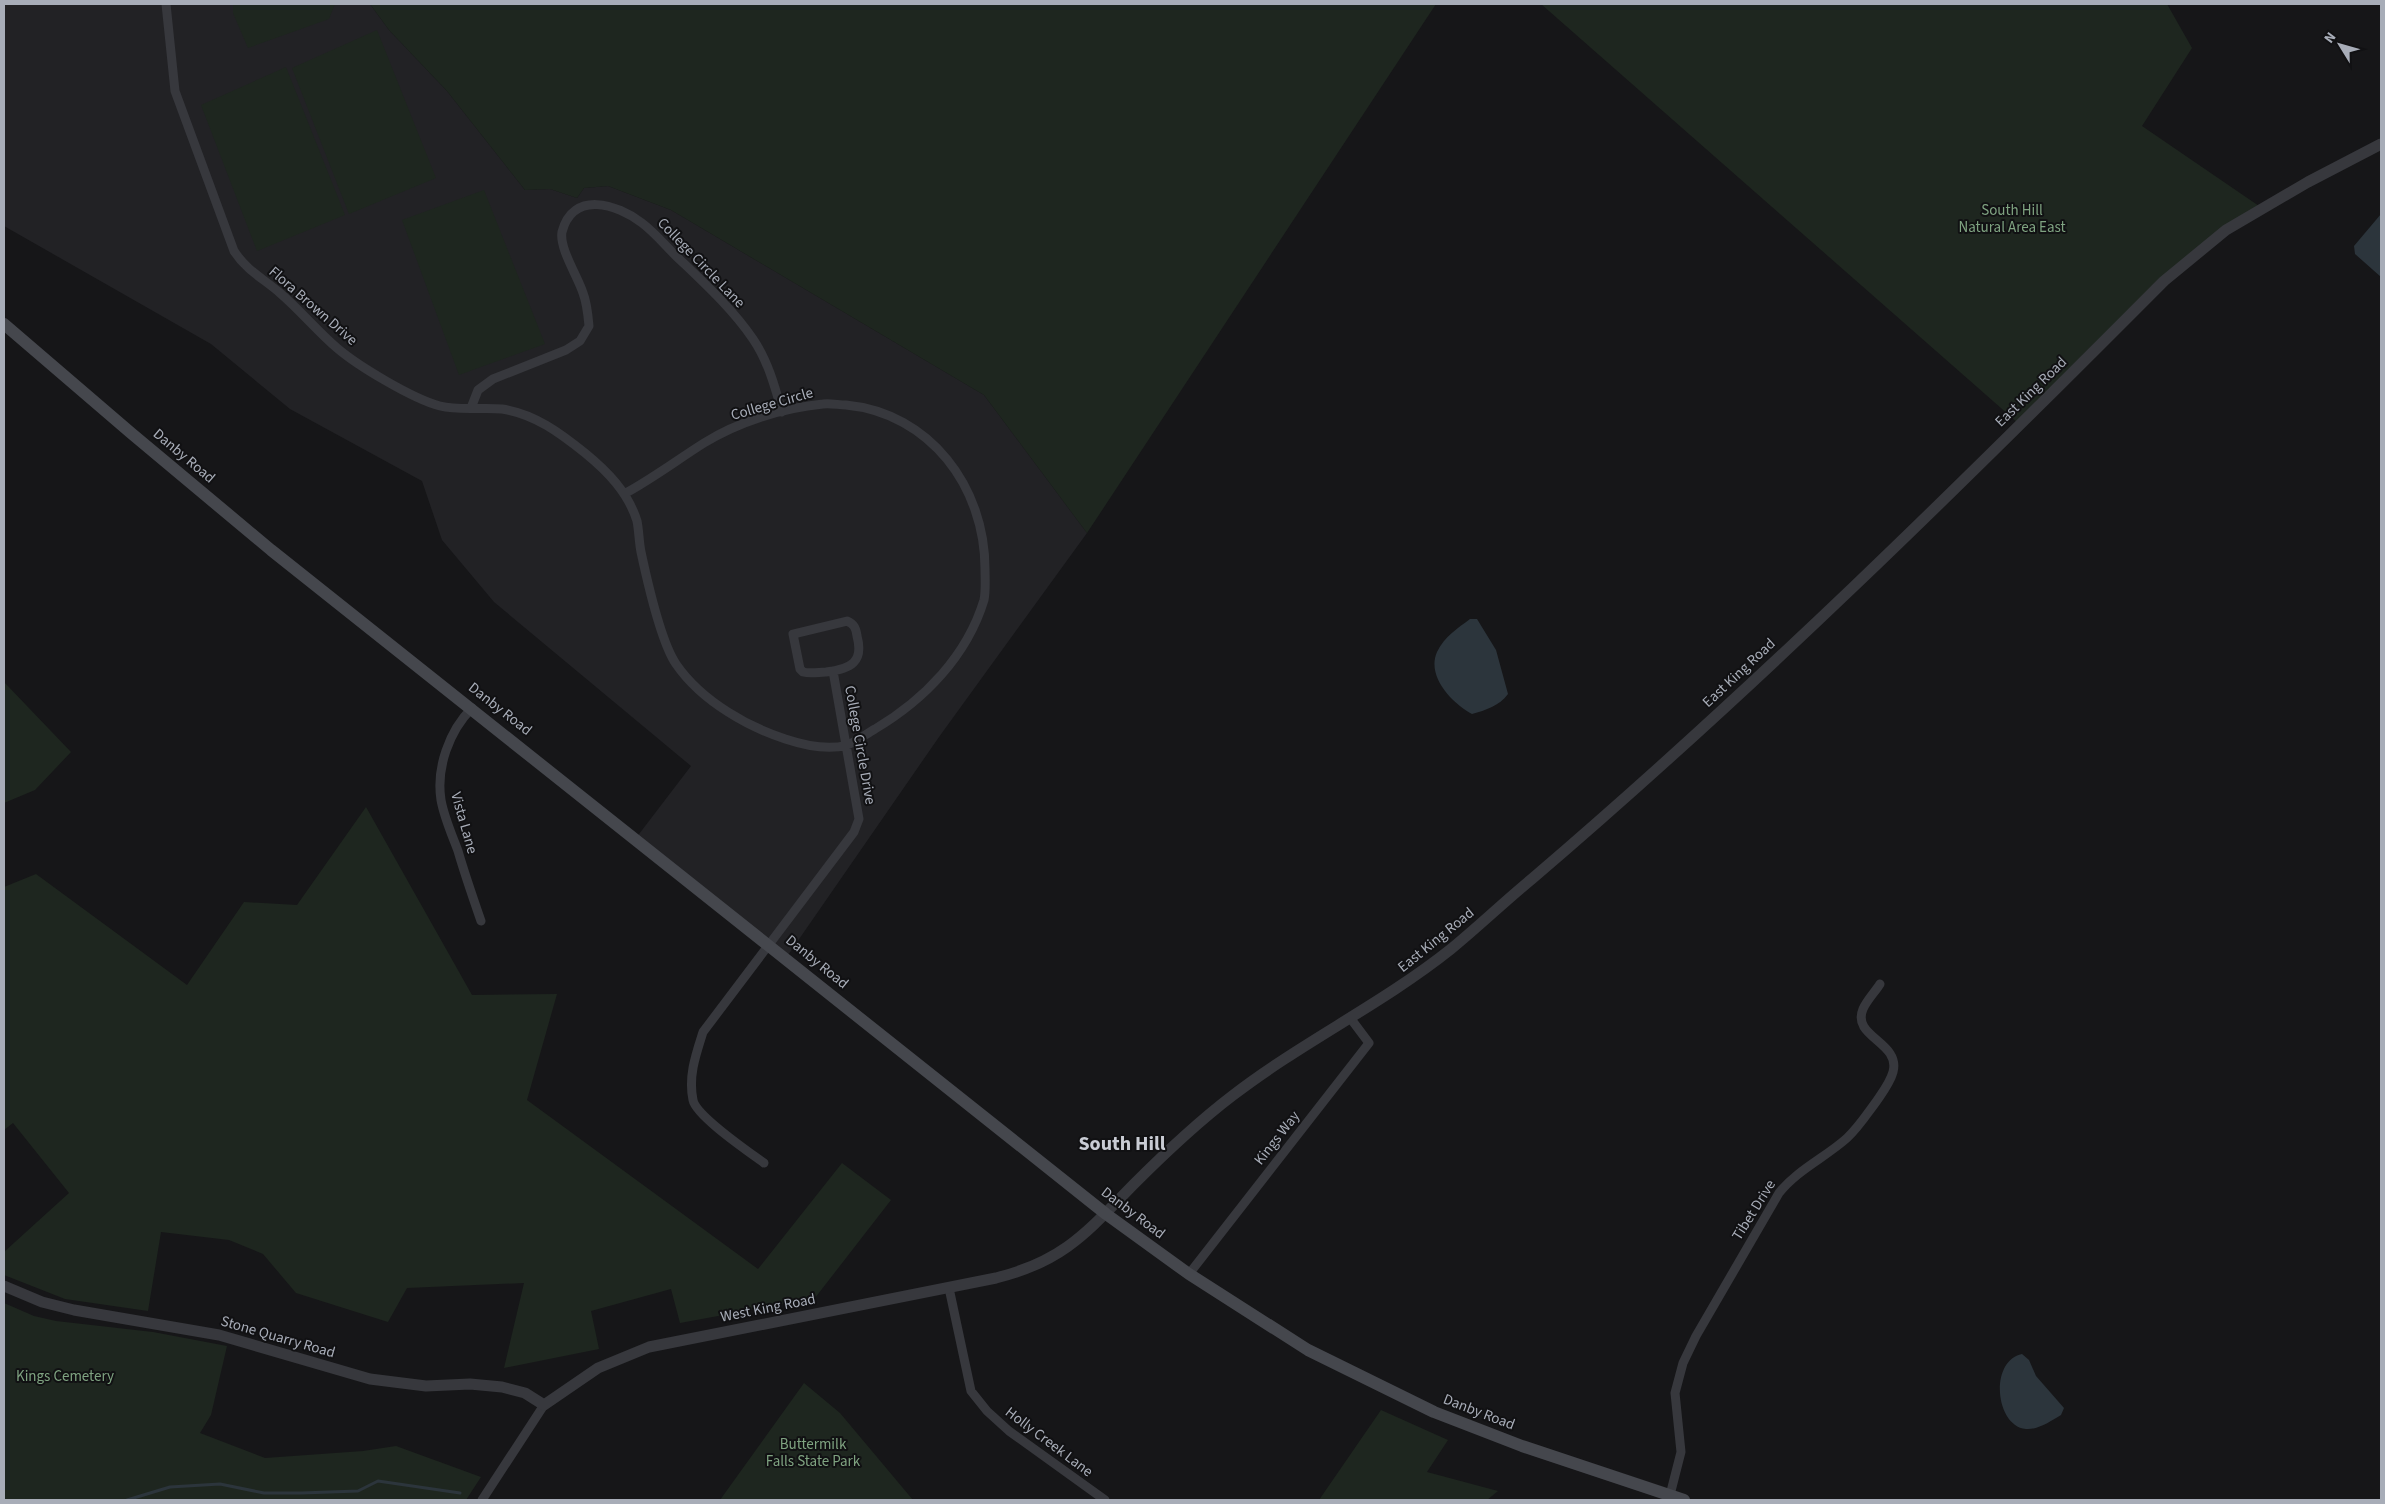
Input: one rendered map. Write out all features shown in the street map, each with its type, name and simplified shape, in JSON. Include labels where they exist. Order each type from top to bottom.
[{"type":"main road","name":"Danby Road","points":[[4,324],[130,433],[271,550],[769,944],[1106,1214],[1190,1274],[1308,1350],[1434,1412],[1522,1446],[1684,1500]]},
{"type":"street","name":"Flora Brown Drive","points":[[166,4],[175,91],[234,251],[241,262],[278,291],[339,350],[353,359],[427,402],[445,407],[471,408]]},
{"type":"street","name":"East King Road","points":[[1106,1214],[1161,1158],[1231,1097],[1276,1066],[1394,992],[1452,948],[1618,806],[1799,638],[2164,282],[2209,242],[2308,182],[2381,144]]},
{"type":"street","name":"College Circle Lane","points":[[471,408],[478,390],[493,379],[566,350],[580,341],[589,326],[584,294],[565,251],[562,233],[570,217],[580,206],[605,204],[642,223],[712,291],[752,338],[765,360],[782,412]]},
{"type":"street","name":"College Circle","points":[[471,408],[504,410],[538,419],[564,436],[607,472],[624,494],[637,521],[649,584],[674,662],[699,691],[728,713],[786,740],[819,746],[847,745],[900,714],[935,684],[965,643],[985,597],[985,553],[978,514],[960,478],[940,449],[908,423],[868,407],[825,404],[782,412],[743,423],[705,442],[659,474],[624,494]]},
{"type":"street","points":[[847,621],[852,623],[856,629],[860,653],[857,660],[851,666],[833,671],[803,672],[800,669],[793,634],[847,621]]},
{"type":"street","name":"College Circle Drive","points":[[764,1164],[718,1129],[693,1102],[691,1079],[694,1058],[703,1032],[854,832],[859,819],[833,671]]},
{"type":"street","name":"Vista Lane","points":[[472,708],[460,722],[447,748],[441,772],[440,791],[444,812],[481,921]]},
{"type":"street","name":"Tibet Drive","points":[[1670,1495],[1681,1452],[1675,1408],[1677,1379],[1696,1336],[1779,1193],[1792,1178],[1848,1137],[1873,1106],[1890,1079],[1894,1061],[1891,1052],[1863,1027],[1862,1018],[1863,1010],[1880,984]]},
{"type":"street","name":"Kings Way","points":[[1190,1274],[1369,1043],[1351,1019]]},
{"type":"street","name":"West King Road","points":[[482,1500],[544,1405],[598,1368],[650,1347],[1017,1273],[1044,1262],[1074,1244],[1106,1214]]},
{"type":"street","name":"Stone Quarry Road","points":[[4,1286],[42,1302],[74,1310],[219,1335],[370,1379],[426,1386],[470,1384],[502,1387],[524,1393],[544,1405]]},
{"type":"street","name":"Holly Creek Lane","points":[[950,1288],[971,1391],[987,1411],[1009,1431],[1104,1500]]},
{"type":"shaded area","points":[[4,4],[370,4],[389,30],[447,91],[525,190],[550,189],[577,198],[584,188],[608,186],[671,210],[984,395],[1087,533],[939,737],[786,958],[636,838],[691,766],[494,602],[442,540],[422,481],[290,409],[211,344],[4,226]]},
{"type":"shaded area","points":[[2381,214],[2381,277],[2355,254],[2354,246]]},
{"type":"shaded area","points":[[1470,619],[1477,619],[1496,650],[1508,694],[1496,705],[1472,714],[1457,704],[1443,689],[1435,671],[1437,652],[1443,642]]},
{"type":"shaded area","points":[[2022,1354],[2029,1360],[2036,1376],[2064,1408],[2061,1415],[2044,1425],[2031,1429],[2016,1425],[2008,1417],[2002,1406],[2000,1393],[2004,1368],[2011,1359]]},
{"type":"green space","points":[[233,4],[335,4],[329,19],[248,48],[233,13]]},
{"type":"green space","points":[[370,4],[1436,4],[1087,533],[984,395],[671,210],[608,186],[584,188],[577,198],[550,189],[525,190],[447,91],[389,30]]},
{"type":"green space","name":"South Hill Natural Area East","points":[[1541,4],[2167,4],[2192,48],[2142,126],[2259,206],[2205,243],[2018,423]]},
{"type":"green space","points":[[377,30],[436,178],[349,214],[292,68]]},
{"type":"green space","points":[[286,67],[345,215],[257,251],[201,105]]},
{"type":"green space","points":[[484,190],[545,344],[459,375],[402,220]]},
{"type":"green space","points":[[4,682],[71,752],[35,790],[4,803]]},
{"type":"green space","points":[[366,807],[472,995],[557,994],[527,1100],[758,1269],[842,1163],[891,1200],[815,1298],[680,1323],[671,1289],[591,1311],[599,1349],[504,1368],[524,1283],[407,1288],[388,1322],[296,1293],[263,1254],[229,1240],[161,1232],[148,1311],[65,1299],[4,1275],[4,1252],[69,1193],[13,1123],[4,1130],[4,887],[36,874],[187,985],[244,902],[297,905]]},
{"type":"green space","name":"Kings Cemetery","points":[[4,1303],[34,1316],[56,1321],[153,1332],[227,1346],[211,1415],[200,1433],[265,1458],[363,1451],[396,1446],[481,1477],[466,1500],[4,1500]]},
{"type":"green space","name":"Buttermilk Falls State Park","points":[[804,1383],[840,1413],[913,1500],[720,1500]]},
{"type":"green space","points":[[1381,1410],[1448,1440],[1427,1472],[1498,1491],[1487,1500],[1319,1500]]},
{"type":"waterway","points":[[127,1500],[170,1487],[220,1484],[264,1493],[301,1493],[358,1491],[378,1481],[460,1493]]},
{"type":"district","name":"South Hill","points":[[1122,1144]]}]
